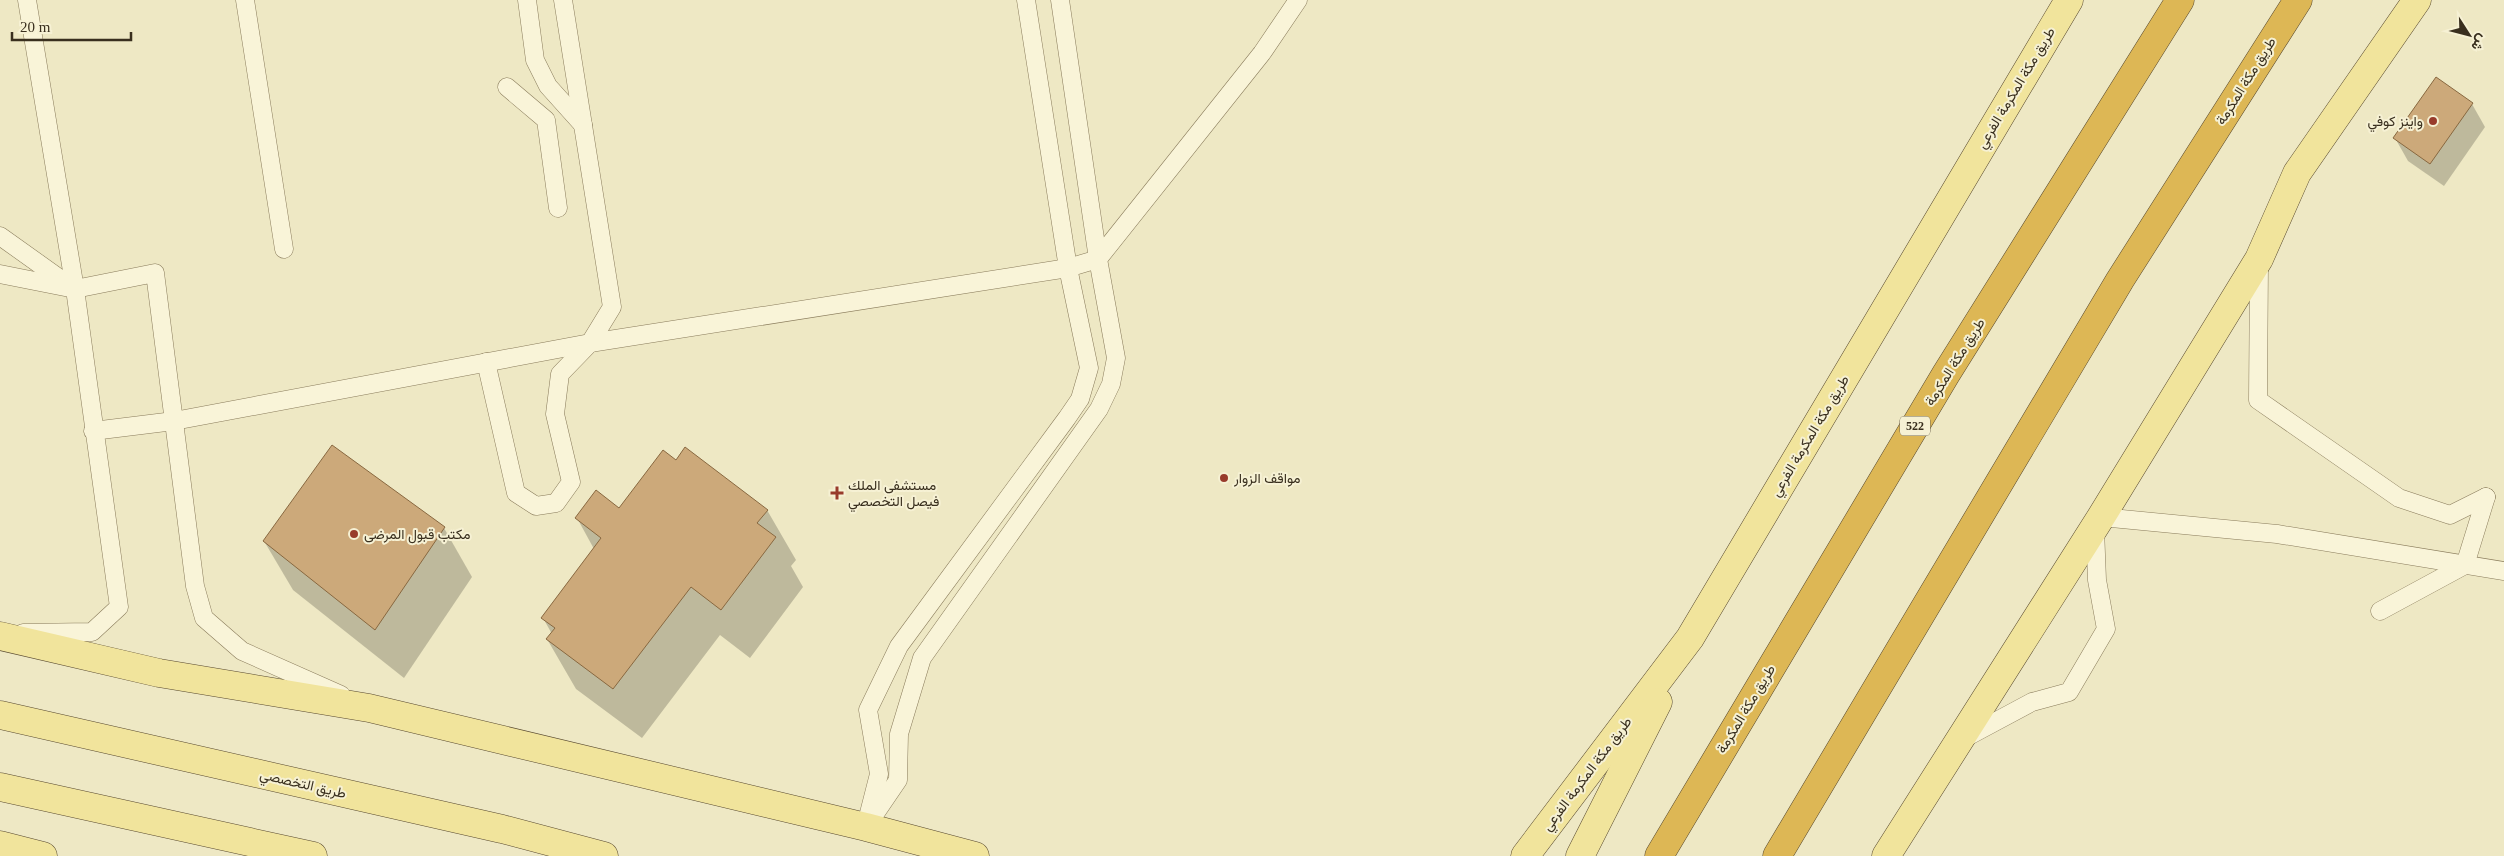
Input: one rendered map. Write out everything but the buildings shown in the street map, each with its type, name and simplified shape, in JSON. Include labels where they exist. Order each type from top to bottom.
[{"type":"highway","name":"طريق مكة المكرمة","points":[[1658,856],[1946,374],[2180,0]]},
{"type":"highway","name":"طريق مكة المكرمة","points":[[1777,856],[2120,280],[2298,0]]},
{"type":"main road","name":"طريق مكة المكرمة الفرعي","points":[[1525,856],[1690,638],[2069,0]]},
{"type":"main road","points":[[2012,94],[2079,0]]},
{"type":"main road","points":[[1886,856],[1914,808],[2098,521],[2259,259],[2297,173],[2402,0]]},
{"type":"main road","points":[[2297,173],[2417,0]]},
{"type":"main road","points":[[0,635],[159,673],[369,708],[866,827],[975,856]]},
{"type":"main road","points":[[1580,856],[1690,638]]},
{"type":"main road","name":"طريق التخصصي","points":[[0,715],[492,827],[604,856]]},
{"type":"main road","points":[[0,788],[313,856]]},
{"type":"main road","points":[[1867,856],[1914,808]]},
{"type":"main road","points":[[1898,856],[1914,808]]},
{"type":"main road","points":[[0,845],[44,856]]},
{"type":"lane","points":[[0,635],[92,632],[119,607],[93,431],[75,290],[27,0]]},
{"type":"lane","points":[[244,0],[284,249]]},
{"type":"lane","points":[[527,0],[535,60],[548,86],[583,126]]},
{"type":"lane","points":[[486,362],[516,493],[536,506],[556,503],[571,482],[555,414],[560,374],[590,342],[612,307],[563,0]]},
{"type":"lane","points":[[866,827],[878,774],[868,710],[899,646],[1080,399],[1089,368],[1068,268],[1026,0]]},
{"type":"lane","points":[[866,827],[898,780],[899,734],[922,658],[1099,409],[1111,384],[1116,358],[1098,259],[1060,0]]},
{"type":"lane","points":[[93,431],[174,421],[590,342],[1068,268],[1098,259],[1262,53],[1298,0]]},
{"type":"lane","points":[[507,87],[546,120],[558,208]]},
{"type":"lane","points":[[0,236],[75,290]]},
{"type":"lane","points":[[2259,259],[2258,400],[2399,498],[2450,515],[2486,497],[2465,565],[2380,611]]},
{"type":"lane","points":[[0,274],[75,290],[155,273],[194,586],[204,618],[242,651],[369,708]]},
{"type":"lane","points":[[1956,743],[2032,702],[2069,692],[2106,629],[2097,580],[2098,521],[2277,534],[2504,572]]},
{"type":"place","name":"واينز كوفي","points":[[2433,121]]},
{"type":"place","name":"مواقف الزوار","points":[[1224,478]]},
{"type":"place","name":"مستشفى الملك فيصل التخصصي","points":[[837,493]]},
{"type":"place","name":"مكتب قبول المرضى","points":[[354,534]]}]
